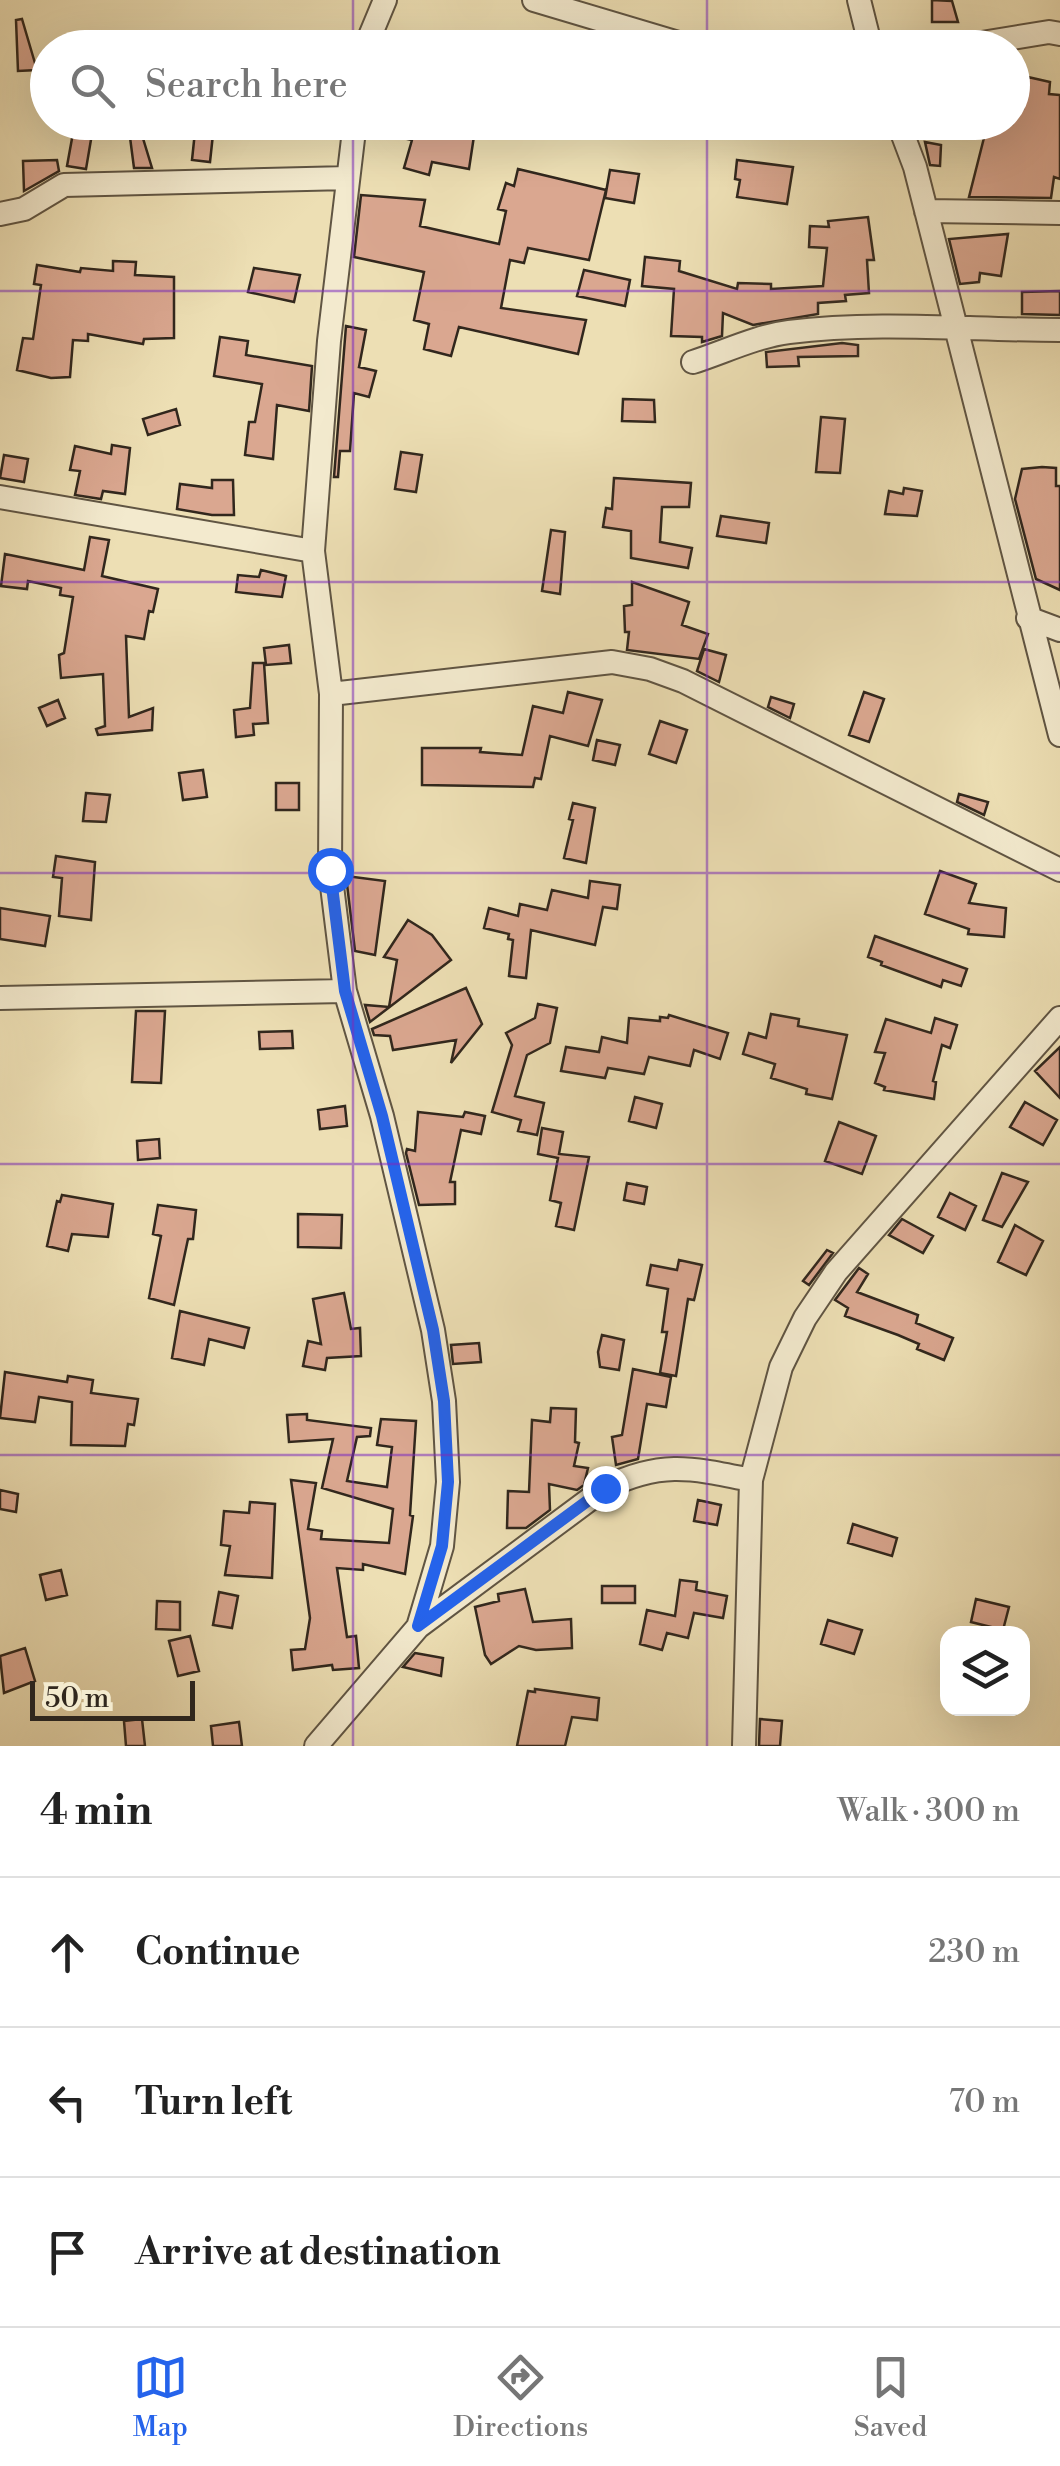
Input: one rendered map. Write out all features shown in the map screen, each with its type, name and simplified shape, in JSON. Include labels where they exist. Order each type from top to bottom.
[{"type":"street","points":[[372,30],[385,0]]},
{"type":"street","points":[[534,0],[635,30]]},
{"type":"street","points":[[859,0],[866,30]]},
{"type":"street","points":[[1030,35],[1060,34]]},
{"type":"street","points":[[353,140],[329,341],[314,551],[330,694],[330,870],[345,991],[382,1116],[433,1330],[444,1401],[448,1482],[442,1546],[418,1626]]},
{"type":"street","points":[[905,140],[916,166],[1060,734]]},
{"type":"street","points":[[0,214],[24,209],[64,185],[348,178]]},
{"type":"street","points":[[926,210],[1060,214]]},
{"type":"street","points":[[693,362],[785,332],[915,325],[956,330],[1060,330]]},
{"type":"street","points":[[0,498],[314,551]]},
{"type":"street","points":[[1028,618],[1060,630]]},
{"type":"street","points":[[330,694],[612,662],[650,669],[682,681],[1060,870]]},
{"type":"street","points":[[0,998],[345,991]]},
{"type":"street","points":[[744,1746],[751,1480],[781,1367],[836,1272],[1060,1018]]},
{"type":"street","points":[[316,1746],[418,1626],[605,1488],[634,1473],[660,1468],[696,1469],[751,1480]]},
{"type":"building","points":[[932,0],[952,1],[958,22],[932,22]]},
{"type":"building","points":[[22,19],[30,46],[30,70],[18,71],[16,20]]},
{"type":"building","points":[[1030,77],[1050,82],[1049,94],[1060,95],[1060,179],[1054,177],[1051,198],[969,197],[983,140],[1030,140]]},
{"type":"building","points":[[72,140],[91,140],[86,169],[67,166]]},
{"type":"building","points":[[130,140],[143,140],[152,168],[134,168]]},
{"type":"building","points":[[194,140],[212,140],[210,162],[192,160]]},
{"type":"building","points":[[412,140],[473,140],[469,169],[432,162],[429,175],[404,168]]},
{"type":"building","points":[[925,142],[941,145],[940,166],[930,165]]},
{"type":"building","points":[[57,160],[59,171],[24,191],[23,161]]},
{"type":"building","points":[[737,160],[793,167],[787,204],[737,197]]},
{"type":"building","points":[[518,169],[606,190],[589,260],[528,248],[524,263],[510,260],[501,308],[586,320],[578,354],[459,327],[451,356],[424,349],[429,324],[414,320],[424,272],[354,257],[361,195],[425,200],[420,226],[499,244],[506,211],[498,209],[506,183],[514,186]]},
{"type":"building","points":[[610,170],[639,174],[634,203],[605,198]]},
{"type":"building","points":[[868,217],[874,260],[867,260],[869,293],[845,295],[846,301],[818,303],[818,314],[753,325],[723,313],[722,336],[702,342],[702,337],[671,336],[674,289],[642,286],[645,257],[680,261],[679,271],[737,289],[738,283],[771,284],[771,289],[823,286],[827,248],[809,247],[810,226],[829,227],[828,221]]},
{"type":"building","points":[[1008,234],[1001,276],[980,273],[979,282],[960,284],[949,239]]},
{"type":"building","points":[[113,261],[136,262],[135,275],[174,277],[174,338],[144,339],[143,344],[88,334],[88,341],[73,340],[70,377],[51,378],[17,370],[23,338],[33,339],[41,285],[34,284],[37,265],[80,272],[81,268],[113,271]]},
{"type":"building","points":[[254,268],[300,275],[294,302],[248,292]]},
{"type":"building","points":[[584,270],[630,280],[625,306],[577,296]]},
{"type":"building","points":[[1060,291],[1060,315],[1022,314],[1022,292]]},
{"type":"building","points":[[346,326],[366,330],[359,367],[376,371],[369,397],[354,393],[350,451],[340,451],[338,477],[334,477]]},
{"type":"building","points":[[220,337],[248,341],[246,355],[312,366],[309,411],[277,405],[273,459],[245,455],[249,422],[255,422],[262,384],[214,376]]},
{"type":"building","points":[[842,343],[858,345],[858,356],[798,357],[799,366],[767,367],[766,352]]},
{"type":"building","points":[[623,399],[654,400],[655,422],[622,421]]},
{"type":"building","points":[[176,409],[180,425],[148,435],[143,419]]},
{"type":"building","points":[[821,417],[845,419],[840,473],[816,472]]},
{"type":"building","points":[[112,445],[130,448],[125,494],[103,491],[101,499],[75,495],[80,471],[70,470],[75,446],[111,454]]},
{"type":"building","points":[[401,452],[422,455],[416,492],[395,489]]},
{"type":"building","points":[[4,455],[28,459],[24,482],[0,478]]},
{"type":"building","points":[[1056,468],[1056,486],[1060,486],[1060,590],[1036,579],[1015,499],[1022,469]]},
{"type":"building","points":[[614,478],[691,483],[689,507],[662,507],[660,542],[692,548],[688,568],[631,558],[631,531],[603,527],[606,508],[612,509]]},
{"type":"building","points":[[212,480],[233,480],[234,515],[177,509],[180,484],[212,488]]},
{"type":"building","points":[[904,488],[922,491],[917,516],[885,514],[889,491],[903,494]]},
{"type":"building","points":[[721,516],[769,523],[766,543],[717,536]]},
{"type":"building","points":[[551,530],[565,532],[560,594],[542,591]]},
{"type":"building","points":[[90,537],[109,540],[102,576],[158,589],[144,639],[126,636],[129,717],[153,708],[152,730],[98,735],[96,729],[105,726],[103,674],[61,678],[59,655],[64,653],[73,597],[60,595],[61,588],[28,581],[27,589],[1,586],[5,554],[84,570]]},
{"type":"building","points":[[261,570],[286,576],[282,597],[236,592],[238,575],[259,577]]},
{"type":"building","points":[[632,582],[689,602],[682,625],[708,634],[699,659],[627,650],[629,632],[625,632],[624,606],[632,605]]},
{"type":"building","points":[[289,645],[291,663],[266,665],[264,648]]},
{"type":"building","points":[[704,649],[726,655],[719,682],[697,671]]},
{"type":"building","points":[[253,663],[264,663],[268,723],[253,724],[254,735],[236,737],[234,710],[250,708]]},
{"type":"building","points":[[568,692],[602,700],[588,746],[550,736],[541,779],[535,778],[533,787],[422,785],[422,748],[481,748],[480,752],[522,755],[533,706],[563,713]]},
{"type":"building","points":[[864,692],[884,699],[869,742],[849,735]]},
{"type":"building","points":[[771,697],[794,704],[790,718],[768,707]]},
{"type":"building","points":[[58,700],[65,718],[47,726],[39,708]]},
{"type":"building","points":[[660,721],[687,730],[676,763],[649,754]]},
{"type":"building","points":[[597,740],[620,745],[615,765],[593,760]]},
{"type":"building","points":[[203,770],[207,797],[183,800],[179,773]]},
{"type":"building","points":[[276,783],[299,783],[299,810],[276,810]]},
{"type":"building","points":[[86,793],[110,795],[106,822],[83,821]]},
{"type":"building","points":[[959,794],[988,802],[984,815],[957,802]]},
{"type":"building","points":[[573,803],[595,808],[586,863],[564,858]]},
{"type":"building","points":[[56,856],[95,862],[91,920],[59,916],[62,878],[53,877]]},
{"type":"building","points":[[940,871],[976,884],[969,903],[1006,908],[1004,937],[968,934],[969,929],[925,914]]},
{"type":"building","points":[[346,876],[385,881],[375,955],[355,951]]},
{"type":"building","points":[[590,881],[620,885],[617,909],[603,907],[595,945],[531,930],[526,978],[509,976],[513,940],[508,939],[509,934],[484,928],[489,908],[518,916],[520,904],[547,910],[552,890],[588,898]]},
{"type":"building","points":[[0,908],[50,916],[45,946],[0,939]]},
{"type":"building","points":[[408,920],[432,935],[451,960],[370,1022],[365,1005],[389,1007],[397,960],[384,957]]},
{"type":"building","points":[[875,936],[967,969],[961,986],[943,980],[941,987],[881,965],[882,962],[868,957]]},
{"type":"building","points":[[466,988],[482,1024],[451,1063],[456,1040],[393,1050],[390,1036],[374,1035],[372,1029]]},
{"type":"building","points":[[538,1004],[557,1008],[550,1043],[527,1055],[515,1096],[544,1103],[537,1135],[518,1131],[521,1120],[492,1112],[512,1045],[506,1033],[535,1018]]},
{"type":"building","points":[[136,1011],[165,1011],[161,1083],[132,1082]]},
{"type":"building","points":[[771,1014],[799,1019],[798,1026],[847,1035],[832,1099],[806,1094],[807,1089],[771,1078],[775,1064],[743,1054],[749,1033],[766,1038]]},
{"type":"building","points":[[669,1015],[728,1033],[720,1059],[694,1050],[690,1066],[649,1057],[644,1074],[608,1068],[605,1078],[561,1071],[566,1047],[599,1052],[602,1037],[627,1043],[629,1018],[660,1021],[660,1017]]},
{"type":"building","points":[[935,1018],[957,1025],[950,1048],[942,1045],[933,1081],[934,1099],[884,1090],[875,1083],[885,1053],[875,1052],[886,1019],[931,1033]]},
{"type":"building","points":[[292,1031],[293,1048],[260,1049],[259,1032]]},
{"type":"building","points":[[1060,1047],[1060,1098],[1035,1071]]},
{"type":"building","points":[[635,1097],[662,1104],[656,1128],[629,1121]]},
{"type":"building","points":[[1025,1102],[1057,1120],[1043,1145],[1010,1127]]},
{"type":"building","points":[[345,1106],[347,1126],[320,1129],[318,1110]]},
{"type":"building","points":[[418,1112],[485,1116],[481,1134],[461,1130],[450,1182],[455,1182],[455,1204],[419,1205],[406,1153],[407,1149],[415,1151]]},
{"type":"building","points":[[839,1122],[876,1136],[862,1174],[825,1161]]},
{"type":"building","points":[[542,1128],[563,1132],[559,1154],[589,1157],[574,1230],[556,1226],[561,1203],[550,1200],[558,1158],[538,1154]]},
{"type":"building","points":[[159,1139],[160,1158],[138,1160],[137,1141]]},
{"type":"building","points":[[1002,1173],[1028,1182],[1002,1227],[983,1220]]},
{"type":"building","points":[[627,1183],[647,1187],[644,1204],[624,1200]]},
{"type":"building","points":[[950,1193],[976,1206],[965,1230],[938,1217]]},
{"type":"building","points":[[62,1195],[113,1204],[108,1237],[72,1234],[68,1251],[47,1246],[57,1201]]},
{"type":"building","points":[[158,1205],[196,1210],[193,1239],[188,1239],[174,1305],[149,1298],[161,1236],[153,1234]]},
{"type":"building","points":[[298,1214],[342,1215],[341,1248],[298,1247]]},
{"type":"building","points":[[902,1219],[933,1236],[923,1253],[889,1235]]},
{"type":"building","points":[[1015,1225],[1043,1241],[1026,1275],[998,1262]]},
{"type":"building","points":[[827,1250],[833,1253],[809,1285],[803,1281]]},
{"type":"building","points":[[679,1260],[702,1265],[694,1300],[688,1299],[676,1376],[660,1373],[667,1332],[662,1332],[668,1289],[647,1285],[651,1265],[677,1270]]},
{"type":"building","points":[[859,1268],[868,1274],[857,1292],[918,1315],[916,1323],[953,1338],[944,1360],[917,1349],[919,1344],[845,1316],[848,1308],[835,1300]]},
{"type":"building","points":[[344,1293],[351,1329],[360,1328],[361,1356],[327,1358],[325,1370],[303,1366],[308,1341],[321,1344],[313,1299]]},
{"type":"building","points":[[180,1311],[249,1328],[244,1348],[209,1339],[204,1365],[172,1358]]},
{"type":"building","points":[[602,1335],[624,1340],[619,1370],[600,1367]]},
{"type":"building","points":[[479,1343],[481,1362],[453,1364],[451,1345]]},
{"type":"building","points":[[633,1369],[671,1377],[666,1407],[647,1404],[638,1459],[616,1465],[612,1437],[622,1435]]},
{"type":"building","points":[[5,1372],[67,1382],[68,1376],[93,1380],[91,1393],[138,1399],[134,1425],[128,1424],[125,1446],[71,1445],[72,1402],[39,1397],[35,1422],[0,1418]]},
{"type":"building","points":[[551,1408],[576,1409],[575,1442],[579,1443],[574,1466],[588,1468],[584,1485],[577,1490],[549,1484],[550,1510],[526,1528],[507,1528],[508,1491],[529,1492],[532,1420],[550,1422]]},
{"type":"building","points":[[307,1414],[307,1420],[371,1428],[370,1436],[357,1437],[347,1481],[387,1487],[392,1447],[377,1445],[381,1419],[416,1421],[410,1515],[413,1516],[405,1574],[363,1564],[363,1570],[337,1568],[347,1637],[356,1636],[359,1668],[333,1670],[332,1665],[293,1670],[291,1650],[305,1649],[310,1618],[291,1480],[316,1483],[308,1529],[322,1531],[321,1539],[389,1543],[393,1509],[322,1488],[333,1439],[289,1442],[287,1415]]},
{"type":"building","points":[[0,1490],[18,1494],[16,1512],[0,1509]]},
{"type":"building","points":[[698,1500],[721,1505],[717,1525],[694,1521]]},
{"type":"building","points":[[250,1502],[275,1504],[272,1578],[225,1575],[230,1546],[221,1545],[224,1511],[249,1513]]},
{"type":"building","points":[[853,1524],[897,1538],[892,1556],[848,1543]]},
{"type":"building","points":[[61,1570],[67,1595],[46,1600],[40,1575]]},
{"type":"building","points":[[680,1580],[697,1582],[696,1590],[727,1596],[723,1618],[694,1613],[688,1638],[667,1633],[662,1650],[640,1644],[647,1610],[675,1616]]},
{"type":"building","points":[[602,1586],[635,1586],[635,1603],[602,1603]]},
{"type":"building","points":[[525,1589],[533,1622],[571,1619],[572,1648],[536,1650],[519,1646],[491,1664],[485,1655],[475,1607],[499,1601],[498,1594]]},
{"type":"building","points":[[219,1592],[238,1596],[232,1628],[213,1625]]},
{"type":"building","points":[[976,1599],[1009,1607],[1004,1626],[971,1622]]},
{"type":"building","points":[[157,1601],[180,1602],[180,1630],[156,1629]]},
{"type":"building","points":[[828,1620],[862,1630],[854,1654],[821,1644]]},
{"type":"building","points":[[190,1636],[199,1671],[178,1676],[169,1641]]},
{"type":"building","points":[[25,1648],[35,1681],[4,1693],[0,1656]]},
{"type":"building","points":[[415,1653],[443,1658],[441,1676],[403,1667]]},
{"type":"building","points":[[528,1691],[599,1698],[597,1720],[572,1717],[565,1746],[517,1746]]},
{"type":"building","points":[[142,1719],[145,1746],[126,1746],[124,1721]]},
{"type":"building","points":[[760,1719],[782,1721],[780,1746],[759,1746]]},
{"type":"building","points":[[239,1722],[242,1746],[213,1746],[211,1726]]},
{"type":"route","points":[[330,870],[345,991],[382,1116],[433,1330],[444,1401],[448,1482],[442,1546],[418,1626],[605,1488]]}]
